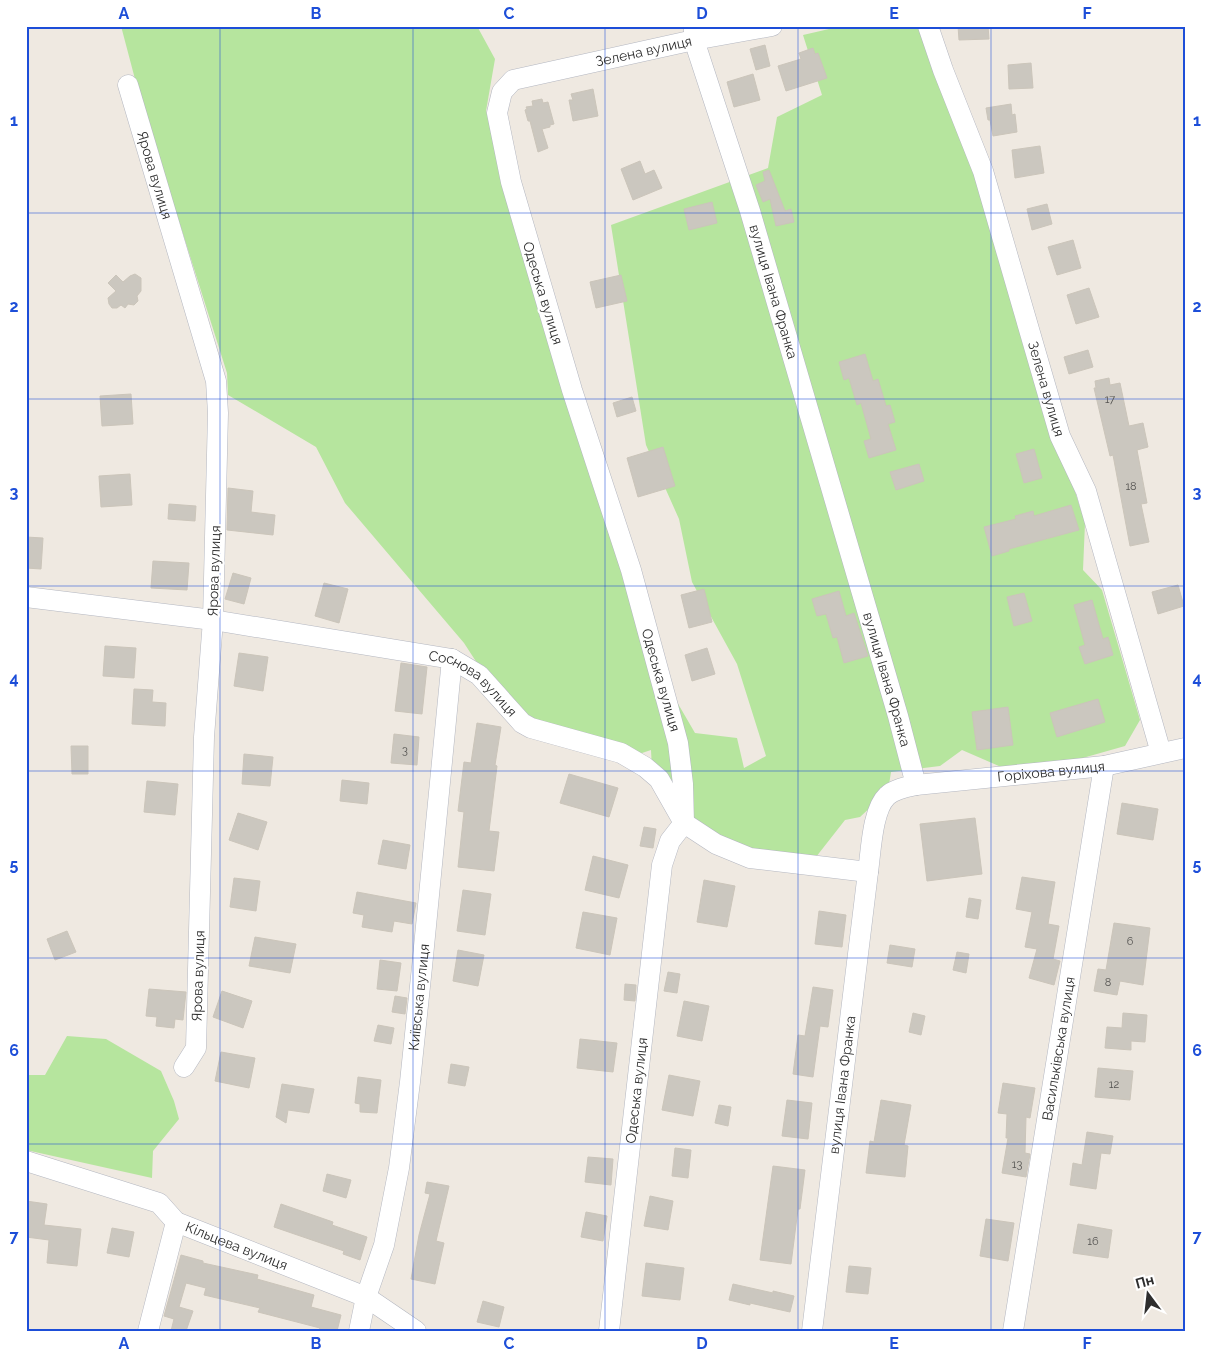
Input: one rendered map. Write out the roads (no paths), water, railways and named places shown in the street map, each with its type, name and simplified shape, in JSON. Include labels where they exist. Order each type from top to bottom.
[{"type":"street","name":"Зелена вулиця","points":[[546,72],[694,33],[772,26]]},
{"type":"street","name":"Зелена вулиця","points":[[928,26],[982,171],[1060,436],[1086,491],[1161,753]]},
{"type":"street","name":"вулиця Івана Франка","points":[[694,33],[753,220],[896,707],[916,785],[900,789],[887,796],[880,805],[877,817],[868,872],[812,1331]]},
{"type":"street","name":"Одеська вулиця","points":[[546,72],[513,80],[502,92],[497,114],[511,182],[532,257],[572,390],[631,570],[678,743],[684,784],[684,822],[670,841],[662,865],[609,1331]]},
{"type":"street","name":"Ярова вулиця","points":[[128,85],[216,381],[218,413],[213,620],[204,737],[196,1048],[184,1067]]},
{"type":"street","name":"Соснова вулиця","points":[[26,597],[213,620],[452,659],[479,675],[522,723],[531,728],[621,753],[645,767],[659,779],[684,822],[716,844],[750,858],[868,872]]},
{"type":"street","name":"Київська вулиця","points":[[359,1331],[366,1297],[384,1245],[399,1168],[422,967],[452,659]]},
{"type":"street","name":"Горіхова вулиця","points":[[916,785],[1104,766],[1185,748]]},
{"type":"street","name":"Васильківська вулиця","points":[[1013,1331],[1104,766]]},
{"type":"street","name":"Кільцева вулиця","points":[[26,1161],[159,1203],[176,1222],[366,1297],[416,1331]]},
{"type":"street","points":[[148,1331],[176,1222]]}]
